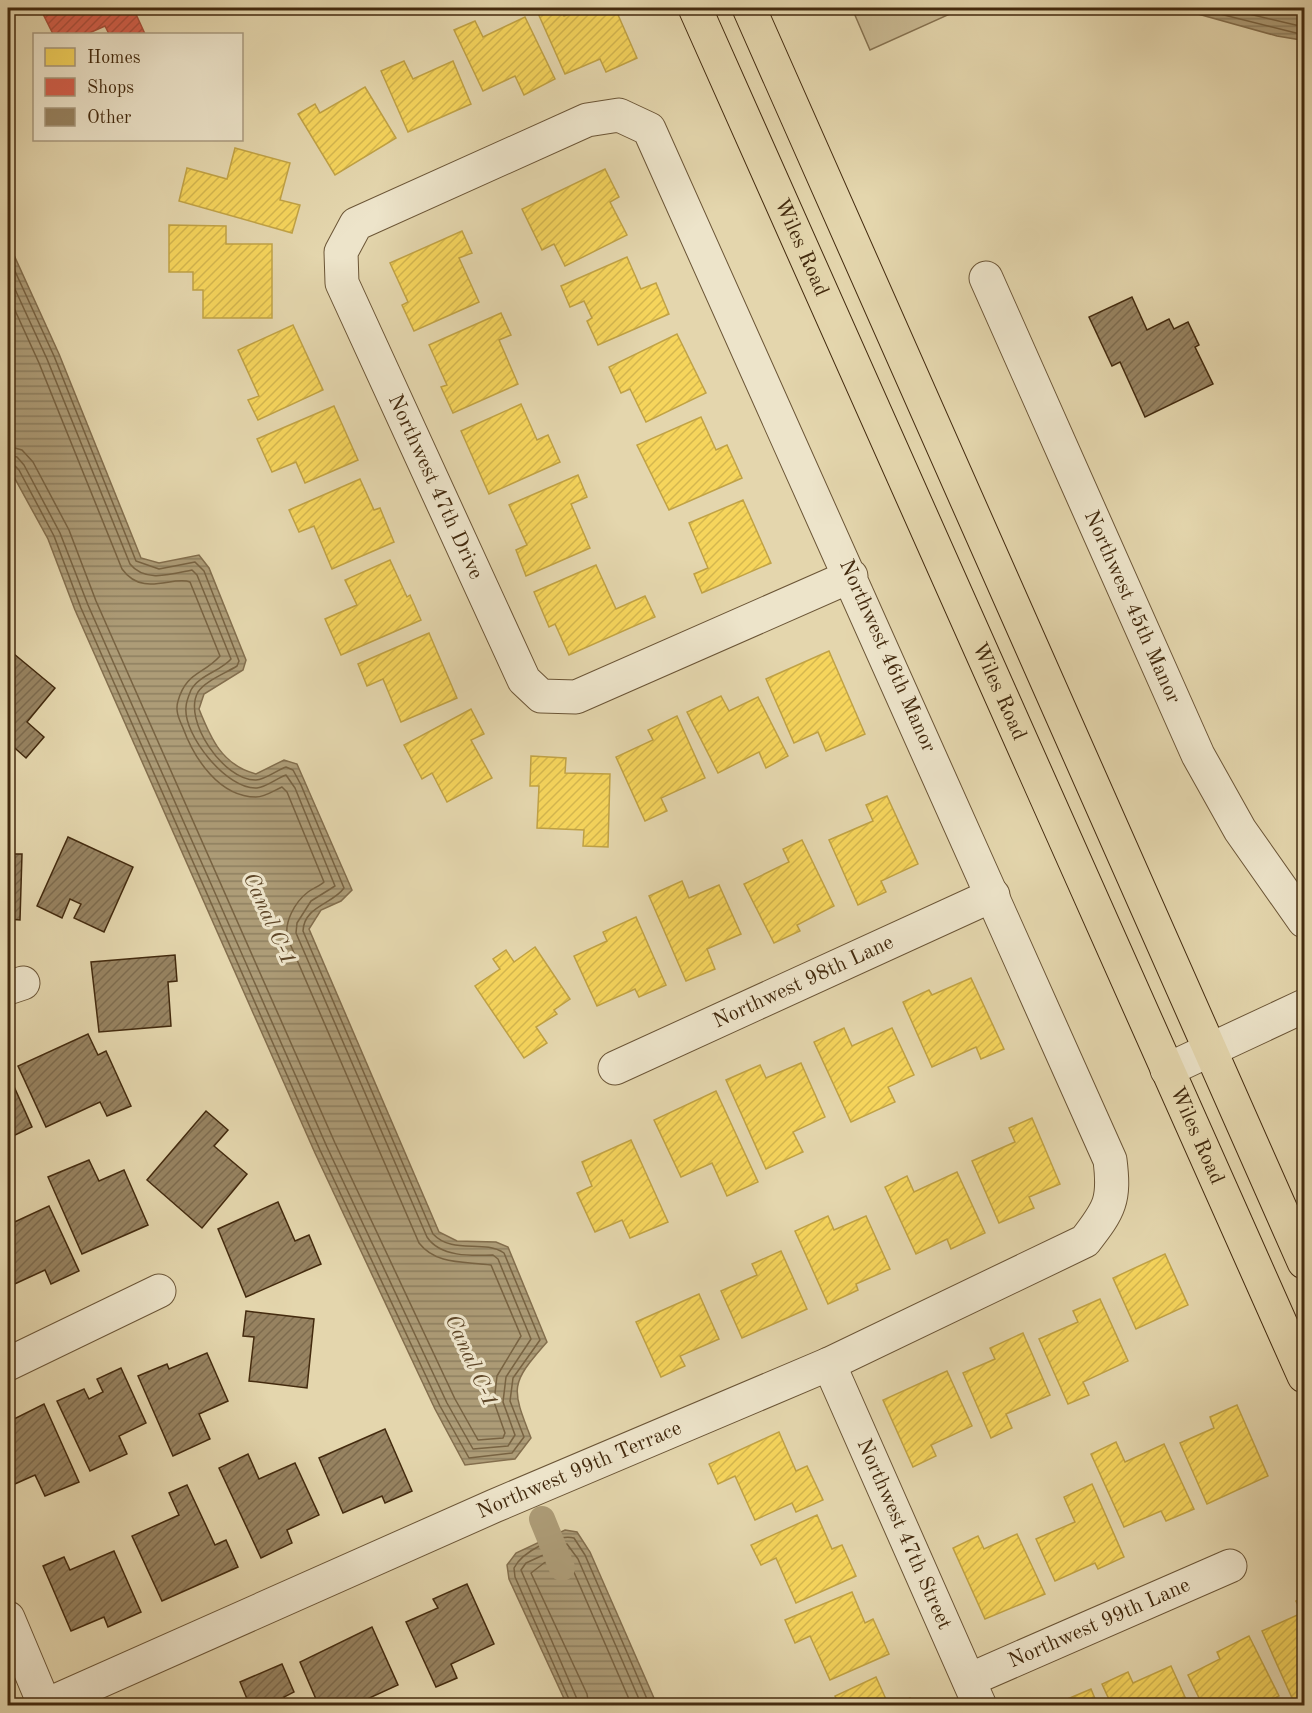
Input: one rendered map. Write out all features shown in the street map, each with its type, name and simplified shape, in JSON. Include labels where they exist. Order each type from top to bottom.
[{"type":"main road","name":"Wiles Road","points":[[695,8],[1305,1376]]},
{"type":"main road","points":[[749,8],[1305,1262]]},
{"type":"main road","points":[[889,444],[934,426]]},
{"type":"street","name":"Northwest 46th Manor","points":[[619,115],[649,129],[851,576],[1110,1160],[1113,1190],[1103,1219]]},
{"type":"street","name":"Northwest 47th Drive","points":[[619,115],[587,120],[356,224],[341,252],[342,283],[524,680],[541,696],[576,697],[851,576]]},
{"type":"street","name":"Northwest 45th Manor","points":[[986,278],[1198,755],[1240,830],[1305,921]]},
{"type":"street","name":"Northwest 98th Lane","points":[[615,1068],[993,895]]},
{"type":"street","points":[[1167,1070],[1305,1006]]},
{"type":"street","name":"Northwest 99th Terrace","points":[[45,1705],[494,1506],[829,1364],[1085,1241],[1103,1219]]},
{"type":"street","points":[[8,1364],[159,1291]]},
{"type":"street","name":"Northwest 47th Street","points":[[829,1364],[975,1693]]},
{"type":"street","name":"Northwest 99th Lane","points":[[975,1693],[1230,1566]]},
{"type":"street","points":[[8,1618],[45,1705]]},
{"type":"shaded area","points":[[866,8],[947,8],[950,14],[870,50],[854,13]]},
{"type":"water","points":[[1143,8],[1304,8],[1304,51],[1301,40],[1277,36],[1180,9],[1150,11]]},
{"type":"water","points":[[8,242],[59,354],[141,558],[159,563],[199,555],[209,568],[246,660],[243,670],[204,694],[199,709],[208,731],[226,757],[244,770],[256,774],[284,760],[297,764],[352,890],[341,901],[321,910],[309,929],[439,1232],[457,1241],[496,1242],[508,1247],[547,1342],[520,1377],[518,1396],[531,1438],[515,1459],[465,1465],[435,1409],[315,1153],[75,610],[48,539],[8,466]]},
{"type":"water","points":[[565,1530],[577,1532],[590,1552],[657,1705],[567,1705],[509,1579],[507,1565],[516,1553]]},
{"type":"building: Homes","points":[[545,8],[560,8],[564,16],[583,8],[615,8],[637,58],[606,72],[600,59],[565,74],[537,11]]},
{"type":"building: Homes","points":[[525,17],[555,79],[524,95],[515,76],[483,91],[454,30],[475,21],[483,37]]},
{"type":"building: Homes","points":[[404,61],[413,79],[453,61],[471,104],[408,132],[381,71]]},
{"type":"building: Homes","points":[[365,87],[396,138],[335,175],[298,114],[315,104],[320,113]]},
{"type":"building: Homes","points":[[235,148],[290,163],[280,200],[300,205],[292,233],[179,201],[187,168],[227,179]]},
{"type":"building: Homes","points":[[605,169],[619,197],[610,202],[627,235],[565,266],[554,244],[542,250],[522,209]]},
{"type":"building: Homes","points":[[169,225],[226,226],[226,244],[272,244],[272,318],[203,318],[203,290],[193,290],[193,272],[169,272]]},
{"type":"building: Homes","points":[[462,231],[472,253],[459,258],[479,302],[414,331],[402,305],[408,302],[390,263]]},
{"type":"building: Homes","points":[[627,257],[641,289],[656,283],[669,314],[598,345],[587,321],[592,318],[584,301],[570,307],[561,286]]},
{"type":"building: Homes","points":[[501,313],[511,335],[499,340],[518,384],[453,413],[441,387],[447,385],[429,345]]},
{"type":"building: Homes","points":[[293,325],[323,390],[258,420],[248,400],[259,396],[238,350]]},
{"type":"building: Homes","points":[[677,334],[706,393],[646,422],[630,389],[621,393],[609,367]]},
{"type":"building: Homes","points":[[521,404],[537,440],[548,435],[560,462],[489,494],[461,431]]},
{"type":"building: Homes","points":[[334,406],[358,460],[305,483],[296,462],[272,472],[257,439]]},
{"type":"building: Homes","points":[[701,417],[716,450],[727,445],[742,478],[669,510],[637,445]]},
{"type":"building: Homes","points":[[578,475],[587,497],[571,504],[590,548],[526,576],[516,550],[527,545],[509,505]]},
{"type":"building: Homes","points":[[360,479],[374,510],[380,508],[394,542],[332,569],[314,526],[299,532],[289,510]]},
{"type":"building: Homes","points":[[743,500],[771,563],[702,593],[694,574],[708,568],[689,523]]},
{"type":"building: Homes","points":[[390,560],[407,597],[410,595],[421,620],[341,655],[325,619],[357,605],[345,580]]},
{"type":"building: Homes","points":[[596,565],[616,609],[645,596],[655,617],[569,655],[555,624],[549,627],[534,592]]},
{"type":"building: Homes","points":[[429,633],[457,698],[401,722],[383,679],[367,686],[358,664]]},
{"type":"building: Homes","points":[[829,651],[865,734],[826,751],[818,732],[794,743],[766,679]]},
{"type":"building: Homes","points":[[721,696],[729,711],[758,697],[788,756],[766,768],[759,752],[718,773],[687,712]]},
{"type":"building: Homes","points":[[471,709],[484,734],[471,740],[492,778],[447,802],[432,773],[422,779],[404,745]]},
{"type":"building: Homes","points":[[677,716],[705,778],[661,798],[667,811],[645,821],[616,757],[653,740],[648,730]]},
{"type":"building: Homes","points":[[531,756],[566,758],[565,773],[610,774],[608,847],[583,846],[584,830],[537,828],[539,786],[530,786]]},
{"type":"building: Homes","points":[[887,796],[918,864],[881,881],[886,892],[858,905],[829,840],[873,821],[866,805]]},
{"type":"building: Homes","points":[[802,840],[834,906],[797,925],[800,931],[774,943],[744,884],[789,862],[783,849]]},
{"type":"building: Homes","points":[[682,881],[689,898],[719,885],[741,934],[707,949],[715,969],[686,981],[649,896]]},
{"type":"building: Homes","points":[[636,917],[666,985],[639,997],[635,989],[597,1006],[574,956],[607,941],[603,932]]},
{"type":"building: Homes","points":[[535,947],[570,999],[554,1010],[557,1014],[536,1027],[547,1043],[524,1058],[475,986],[500,969],[493,959],[506,950],[514,962]]},
{"type":"building: Homes","points":[[971,978],[1004,1049],[981,1059],[976,1047],[932,1067],[903,1002],[929,990],[932,995]]},
{"type":"building: Homes","points":[[844,1028],[852,1046],[892,1028],[914,1075],[888,1087],[895,1102],[851,1122],[814,1042]]},
{"type":"building: Homes","points":[[801,1063],[825,1117],[793,1132],[803,1152],[766,1169],[726,1080],[760,1065],[766,1078]]},
{"type":"building: Homes","points":[[716,1091],[758,1182],[727,1196],[712,1163],[681,1177],[654,1120]]},
{"type":"building: Homes","points":[[1032,1118],[1060,1184],[1029,1197],[1034,1208],[999,1223],[972,1161],[1015,1142],[1009,1128]]},
{"type":"building: Homes","points":[[631,1140],[668,1222],[630,1238],[622,1220],[595,1232],[577,1193],[592,1186],[582,1162]]},
{"type":"building: Homes","points":[[957,1172],[985,1233],[951,1249],[947,1239],[916,1254],[885,1187],[907,1176],[914,1192]]},
{"type":"building: Homes","points":[[828,1216],[834,1230],[866,1216],[890,1269],[856,1284],[858,1290],[828,1304],[795,1231]]},
{"type":"building: Homes","points":[[781,1251],[807,1309],[742,1338],[721,1291],[757,1275],[752,1264]]},
{"type":"building: Homes","points":[[1165,1254],[1188,1305],[1136,1329],[1113,1278]]},
{"type":"building: Homes","points":[[699,1294],[719,1339],[680,1356],[685,1366],[661,1377],[636,1322]]},
{"type":"building: Homes","points":[[1100,1299],[1128,1361],[1083,1382],[1089,1395],[1068,1404],[1039,1339],[1078,1322],[1073,1311]]},
{"type":"building: Homes","points":[[1023,1333],[1050,1395],[1006,1414],[1012,1428],[991,1438],[963,1373],[995,1359],[990,1348]]},
{"type":"building: Homes","points":[[947,1371],[972,1426],[931,1445],[936,1456],[913,1467],[883,1400]]},
{"type":"building: Homes","points":[[1237,1405],[1268,1476],[1207,1504],[1180,1443],[1214,1428],[1210,1417]]},
{"type":"building: Homes","points":[[779,1432],[796,1471],[807,1466],[823,1500],[796,1512],[792,1503],[755,1520],[735,1476],[718,1484],[709,1464]]},
{"type":"building: Homes","points":[[1116,1442],[1125,1462],[1164,1444],[1194,1509],[1166,1521],[1161,1511],[1124,1527],[1091,1454]]},
{"type":"building: Homes","points":[[1092,1484],[1124,1557],[1098,1569],[1095,1563],[1055,1581],[1036,1539],[1075,1522],[1064,1497]]},
{"type":"building: Homes","points":[[817,1515],[832,1549],[842,1545],[856,1576],[796,1603],[776,1558],[761,1565],[751,1545]]},
{"type":"building: Homes","points":[[1017,1534],[1045,1594],[985,1619],[953,1548],[978,1536],[984,1549]]},
{"type":"building: Homes","points":[[852,1592],[865,1623],[873,1619],[889,1654],[830,1680],[810,1636],[795,1643],[785,1620]]},
{"type":"building: Homes","points":[[1304,1597],[1304,1695],[1293,1700],[1262,1631],[1302,1613],[1296,1601]]},
{"type":"building: Homes","points":[[1249,1636],[1279,1696],[1260,1706],[1203,1706],[1188,1675],[1220,1659],[1217,1652]]},
{"type":"building: Homes","points":[[1171,1666],[1189,1706],[1112,1706],[1102,1684],[1128,1672],[1133,1683]]},
{"type":"building: Homes","points":[[876,1677],[889,1706],[840,1706],[835,1696]]},
{"type":"building: Homes","points":[[1091,1689],[1098,1706],[1059,1706],[1058,1703]]},
{"type":"building: Homes","points":[[910,1698],[914,1706],[893,1706]]},
{"type":"building: Shops","points":[[40,8],[145,8],[135,12],[145,33],[108,33],[105,26],[89,33],[52,33]]},
{"type":"building: Other","points":[[1132,297],[1147,330],[1169,319],[1174,329],[1188,322],[1199,345],[1195,347],[1213,384],[1145,417],[1120,362],[1112,366],[1089,317]]},
{"type":"building: Other","points":[[8,649],[55,688],[27,722],[44,737],[26,758],[8,742]]},
{"type":"building: Other","points":[[68,837],[133,867],[104,932],[74,918],[81,904],[70,899],[62,918],[37,906]]},
{"type":"building: Other","points":[[8,854],[22,854],[20,920],[8,919]]},
{"type":"building: Other","points":[[175,955],[177,981],[168,982],[171,1026],[99,1032],[91,962]]},
{"type":"building: Other","points":[[88,1034],[98,1055],[106,1051],[131,1106],[107,1116],[100,1102],[46,1127],[18,1066]]},
{"type":"building: Other","points":[[8,1073],[32,1127],[11,1137],[8,1130]]},
{"type":"building: Other","points":[[206,1111],[228,1130],[214,1146],[247,1174],[202,1228],[147,1180]]},
{"type":"building: Other","points":[[89,1160],[99,1181],[124,1170],[148,1225],[82,1254],[48,1177]]},
{"type":"building: Other","points":[[278,1202],[295,1241],[309,1235],[321,1264],[246,1297],[218,1229]]},
{"type":"building: Other","points":[[49,1206],[79,1271],[51,1284],[45,1270],[8,1287],[8,1225]]},
{"type":"building: Other","points":[[246,1311],[314,1319],[307,1388],[249,1381],[254,1337],[243,1336]]},
{"type":"building: Other","points":[[207,1353],[228,1401],[199,1414],[210,1439],[173,1456],[138,1376],[167,1364],[169,1369]]},
{"type":"building: Other","points":[[121,1368],[146,1423],[119,1436],[127,1454],[90,1471],[57,1401],[84,1389],[89,1399],[103,1392],[97,1379]]},
{"type":"building: Other","points":[[44,1404],[79,1482],[45,1496],[35,1475],[8,1487],[8,1422]]},
{"type":"building: Other","points":[[385,1429],[412,1491],[385,1503],[382,1496],[343,1513],[319,1458]]},
{"type":"building: Other","points":[[248,1454],[259,1479],[295,1463],[319,1515],[287,1530],[292,1543],[261,1558],[219,1468]]},
{"type":"building: Other","points":[[187,1485],[215,1545],[226,1540],[238,1567],[162,1601],[132,1536],[179,1515],[169,1493]]},
{"type":"building: Other","points":[[114,1551],[141,1612],[108,1627],[104,1617],[71,1631],[43,1566],[64,1557],[70,1570]]},
{"type":"building: Other","points":[[467,1584],[494,1644],[451,1664],[457,1678],[436,1687],[406,1622],[438,1608],[433,1599]]},
{"type":"building: Other","points":[[372,1627],[398,1685],[352,1706],[319,1706],[300,1662]]},
{"type":"building: Other","points":[[282,1664],[294,1692],[284,1697],[288,1706],[250,1706],[240,1682]]},
{"type":"waterway","name":"Canal C-1","points":[[542,1519],[562,1568]]}]
